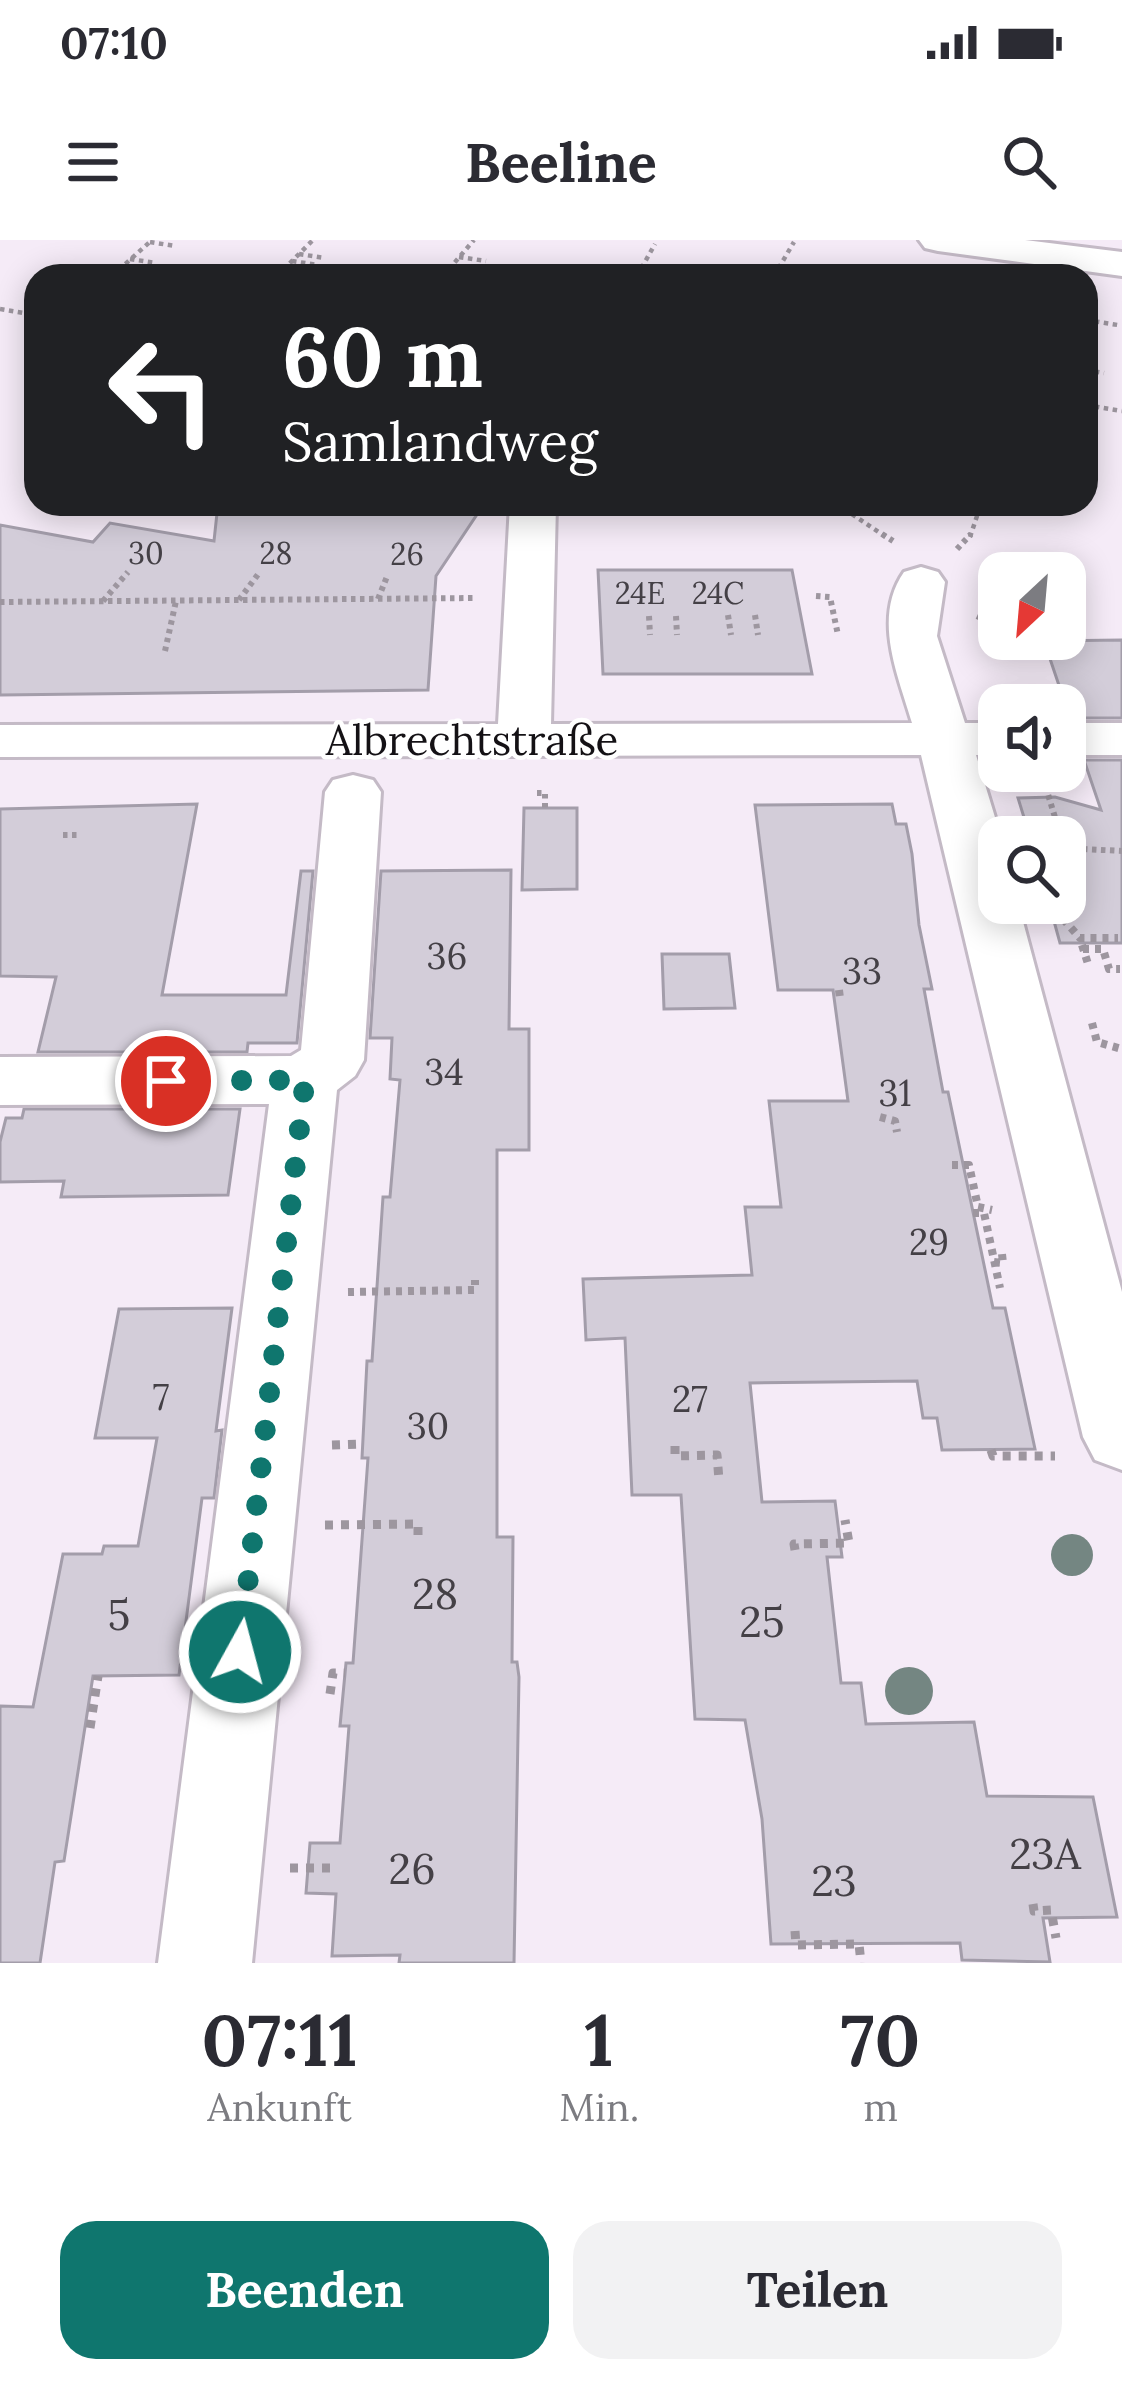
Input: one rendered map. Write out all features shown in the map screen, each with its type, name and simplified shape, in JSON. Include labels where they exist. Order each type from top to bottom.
[{"type":"street","points":[[938,240],[1122,264]]},
{"type":"street","points":[[516,516],[524,740]]},
{"type":"street","points":[[921,582],[911,636],[971,739],[1110,1342],[1091,1446]]},
{"type":"street","name":"Albrechtstraße","points":[[0,741],[971,739]]},
{"type":"street","points":[[1086,748],[1122,739]]},
{"type":"street","points":[[0,1081],[305,1080],[332,1060],[353,792]]},
{"type":"street","points":[[205,1963],[305,1080]]},
{"type":"path","points":[[289,264],[313,240]]},
{"type":"path","points":[[454,264],[474,240]]},
{"type":"path","points":[[125,264],[151,241],[175,246]]},
{"type":"path","points":[[644,264],[656,244]]},
{"type":"path","points":[[299,254],[325,257]]},
{"type":"path","points":[[460,257],[486,261]]},
{"type":"path","points":[[130,260],[156,263]]},
{"type":"path","points":[[292,261],[312,264]]},
{"type":"path","points":[[1098,322],[1118,325]]},
{"type":"path","points":[[1098,372],[1104,373]]},
{"type":"path","points":[[855,516],[896,543],[921,582]]},
{"type":"path","points":[[104,601],[128,572]]},
{"type":"path","points":[[239,600],[259,573]]},
{"type":"path","points":[[378,599],[388,574]]},
{"type":"path","points":[[816,596],[830,597],[838,635]]},
{"type":"path","points":[[0,602],[493,598]]},
{"type":"path","points":[[165,651],[176,601]]},
{"type":"path","points":[[728,615],[731,635]]},
{"type":"path","points":[[649,616],[650,634]]},
{"type":"path","points":[[676,616],[677,634]]},
{"type":"path","points":[[755,616],[758,635]]},
{"type":"path","points":[[63,836],[80,835]]},
{"type":"path","points":[[1086,849],[1122,851]]},
{"type":"path","points":[[1071,924],[1089,968]]},
{"type":"path","points":[[1080,938],[1118,938]]},
{"type":"path","points":[[1083,949],[1103,949],[1109,969],[1120,969]]},
{"type":"path","points":[[1092,1023],[1096,1042],[1122,1049]]},
{"type":"path","points":[[880,1118],[895,1121],[897,1132]]},
{"type":"path","points":[[952,1165],[969,1165],[977,1207],[991,1208],[1003,1263],[994,1262]]},
{"type":"path","points":[[974,1213],[983,1213],[1000,1288]]},
{"type":"path","points":[[344,1292],[475,1290],[476,1280]]},
{"type":"path","points":[[336,1444],[362,1444]]},
{"type":"path","points":[[674,1446],[675,1456],[717,1455],[719,1480]]},
{"type":"path","points":[[991,1450],[992,1456],[1091,1446]]},
{"type":"path","points":[[795,1550],[794,1544],[849,1544],[845,1520]]},
{"type":"path","points":[[255,1525],[418,1524],[418,1537]]},
{"type":"path","points":[[330,1694],[333,1673],[345,1673]]},
{"type":"path","points":[[90,1728],[98,1676]]},
{"type":"path","points":[[304,1867],[333,1868]]},
{"type":"path","points":[[1033,1904],[1034,1911],[1051,1910],[1056,1938]]},
{"type":"path","points":[[795,1930],[796,1945],[859,1944],[861,1963]]},
{"type":"building","points":[[217,516],[476,516],[436,576],[428,690],[0,695],[0,525],[93,542],[110,523],[214,541]]},
{"type":"building","points":[[598,570],[792,570],[812,674],[603,674]]},
{"type":"building","points":[[1086,640],[1122,640],[1122,718],[1086,718],[1086,684],[1059,684],[1050,660],[1086,660]]},
{"type":"building","points":[[1086,760],[1122,760],[1122,943],[1060,943],[1055,924],[1086,924],[1086,816],[1024,816],[1018,798],[1055,797],[1101,810]]},
{"type":"building","points":[[197,804],[162,995],[286,995],[301,871],[313,871],[297,1043],[248,1043],[247,1052],[38,1052],[56,977],[0,976],[0,809]]},
{"type":"building","points":[[892,804],[896,824],[906,824],[912,854],[932,989],[924,989],[943,1092],[948,1092],[993,1308],[1005,1308],[1035,1449],[942,1450],[937,1418],[923,1418],[917,1381],[750,1383],[762,1502],[835,1501],[842,1557],[827,1557],[841,1683],[861,1683],[866,1724],[974,1722],[987,1796],[1093,1797],[1117,1917],[1043,1918],[1050,1962],[962,1960],[960,1943],[771,1944],[762,1819],[745,1720],[695,1719],[681,1495],[632,1495],[625,1338],[586,1340],[583,1279],[752,1275],[745,1207],[781,1207],[769,1101],[848,1101],[833,990],[778,990],[755,805]]},
{"type":"building","points":[[524,808],[577,808],[577,889],[522,890]]},
{"type":"building","points":[[511,870],[509,1029],[529,1029],[529,1150],[497,1150],[497,1537],[513,1537],[512,1662],[517,1662],[519,1677],[514,1963],[399,1963],[400,1955],[332,1956],[336,1894],[306,1893],[310,1843],[340,1843],[349,1726],[340,1726],[346,1663],[353,1663],[368,1458],[362,1458],[367,1361],[372,1361],[383,1197],[390,1197],[400,1080],[390,1079],[392,1038],[370,1038],[381,871]]},
{"type":"building","points":[[662,954],[729,954],[735,1008],[664,1009]]},
{"type":"building","points":[[24,1109],[240,1109],[228,1195],[61,1197],[64,1181],[0,1182],[0,1142],[6,1118],[22,1118]]},
{"type":"building","points":[[232,1308],[216,1431],[222,1430],[214,1498],[202,1498],[179,1675],[93,1676],[64,1861],[55,1862],[40,1963],[0,1963],[0,1706],[33,1707],[63,1554],[102,1554],[104,1546],[138,1546],[157,1438],[95,1438],[119,1309]]},
{"type":"route","points":[[166,1081],[305,1080],[240,1652]]}]
